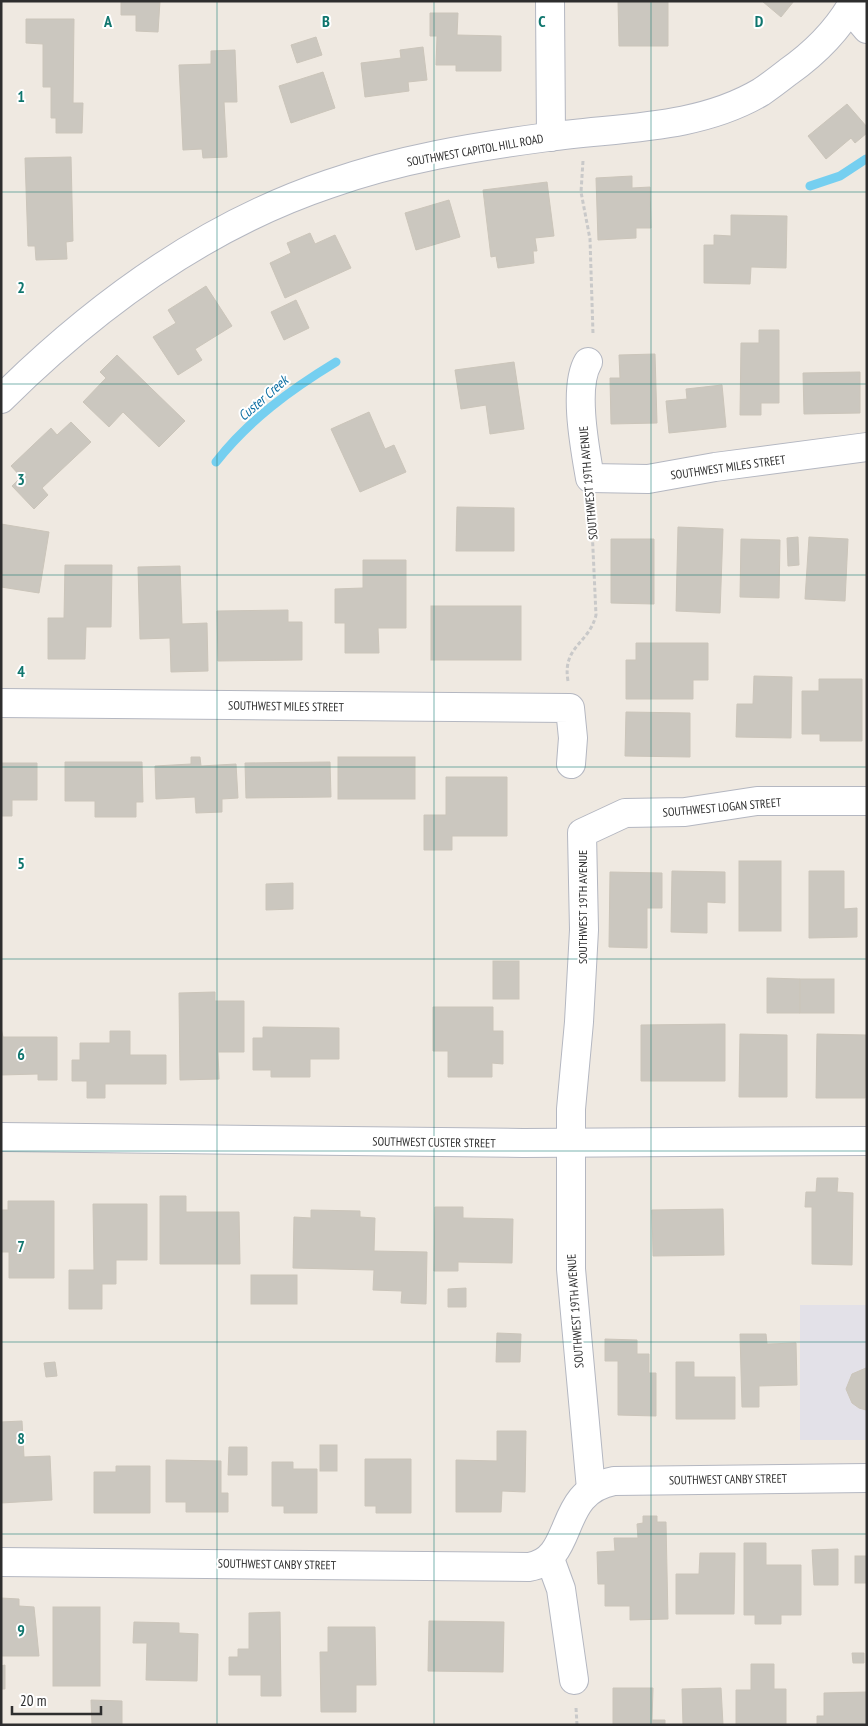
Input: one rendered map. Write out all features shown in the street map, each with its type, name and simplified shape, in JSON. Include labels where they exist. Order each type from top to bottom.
[{"type":"street","points":[[550,1],[551,137]]},
{"type":"street","name":"SOUTHWEST CAPITOL HILL ROAD","points":[[5,385],[31,369],[92,317],[152,273],[186,252],[271,208],[343,179],[425,156],[551,137],[678,121],[730,106],[760,92],[811,55],[857,13]]},
{"type":"street","name":"SOUTHWEST 19TH AVENUE","points":[[588,362],[583,371],[581,382],[583,437],[590,478]]},
{"type":"street","name":"SOUTHWEST MILES STREET","points":[[590,478],[648,479],[715,467],[867,447]]},
{"type":"street","name":"SOUTHWEST MILES STREET","points":[[1,703],[570,708]]},
{"type":"street","points":[[570,708],[571,764]]},
{"type":"street","name":"SOUTHWEST LOGAN STREET","points":[[582,833],[625,813],[685,812],[757,801],[867,801]]},
{"type":"street","name":"SOUTHWEST 19TH AVENUE","points":[[582,833],[584,930],[570,1142],[572,1293],[590,1489]]},
{"type":"street","name":"SOUTHWEST CUSTER STREET","points":[[1,1138],[570,1142],[867,1141]]},
{"type":"street","name":"SOUTHWEST CANBY STREET","points":[[590,1489],[614,1480],[867,1478]]},
{"type":"street","points":[[574,1680],[562,1589],[550,1559],[556,1551],[572,1510],[590,1489]]},
{"type":"street","name":"SOUTHWEST CANBY STREET","points":[[1,1562],[529,1567],[542,1565],[550,1559]]},
{"type":"path","points":[[582,133],[584,157],[580,192],[590,239],[592,279],[593,351],[588,362]]},
{"type":"path","name":"SOUTHWEST 19TH AVENUE","points":[[570,708],[566,672],[569,656],[590,631],[596,615],[590,478]]},
{"type":"shaded area","points":[[800,1305],[867,1305],[867,1440],[800,1440]]},
{"type":"building","points":[[121,1],[160,1],[158,32],[136,31],[136,15],[121,15]]},
{"type":"building","points":[[618,1],[668,1],[668,46],[619,46]]},
{"type":"building","points":[[762,1],[794,1],[781,17]]},
{"type":"building","points":[[430,13],[458,13],[457,35],[501,36],[501,71],[456,71],[456,65],[436,65],[437,36],[430,36]]},
{"type":"building","points":[[26,19],[74,19],[73,103],[83,103],[82,133],[56,133],[56,118],[51,118],[51,87],[43,87],[43,44],[26,43]]},
{"type":"building","points":[[316,37],[322,55],[297,63],[291,45]]},
{"type":"building","points":[[423,47],[427,80],[408,82],[409,91],[365,97],[361,63],[401,58],[400,50]]},
{"type":"building","points":[[235,50],[237,102],[224,102],[227,157],[203,158],[202,149],[183,150],[179,65],[211,64],[211,51]]},
{"type":"building","points":[[323,72],[335,108],[291,123],[279,86]]},
{"type":"building","points":[[847,104],[867,127],[867,133],[855,143],[851,138],[826,159],[808,136]]},
{"type":"building","points":[[71,157],[73,241],[66,242],[67,259],[36,260],[35,246],[28,246],[25,158]]},
{"type":"building","points":[[632,176],[632,188],[650,187],[651,228],[636,228],[636,238],[598,240],[596,178]]},
{"type":"building","points":[[547,182],[554,236],[535,238],[537,251],[533,251],[534,263],[498,268],[496,256],[491,257],[483,190]]},
{"type":"building","points":[[449,200],[460,237],[416,250],[405,213]]},
{"type":"building","points":[[731,215],[787,216],[786,268],[751,267],[750,284],[704,283],[704,245],[714,245],[714,235],[731,236]]},
{"type":"building","points":[[310,233],[315,244],[335,235],[351,268],[285,298],[270,263],[291,253],[287,243]]},
{"type":"building","points":[[206,286],[232,326],[195,349],[202,360],[178,375],[153,337],[176,323],[168,310]]},
{"type":"building","points":[[296,300],[309,328],[284,340],[271,312]]},
{"type":"building","points":[[759,330],[779,330],[779,403],[761,403],[761,415],[740,415],[741,343],[759,343]]},
{"type":"building","points":[[655,354],[657,423],[611,424],[610,378],[620,378],[619,355]]},
{"type":"building","points":[[117,355],[185,421],[159,447],[123,412],[109,427],[83,402],[106,378],[100,372]]},
{"type":"building","points":[[514,362],[524,429],[490,434],[486,405],[461,409],[455,370]]},
{"type":"building","points":[[860,372],[860,413],[804,414],[803,373]]},
{"type":"building","points":[[722,385],[726,427],[669,433],[666,401],[687,399],[686,389]]},
{"type":"building","points":[[369,412],[385,449],[394,445],[406,472],[360,492],[331,429]]},
{"type":"building","points":[[71,422],[91,442],[42,488],[48,495],[34,509],[12,486],[21,477],[11,466],[51,428],[57,435]]},
{"type":"building","points":[[457,507],[514,508],[514,551],[456,551]]},
{"type":"building","points":[[1,524],[49,532],[39,593],[1,587]]},
{"type":"building","points":[[678,527],[723,529],[720,613],[676,611]]},
{"type":"building","points":[[798,537],[799,565],[788,566],[787,538]]},
{"type":"building","points":[[809,537],[848,539],[845,601],[805,599]]},
{"type":"building","points":[[611,539],[654,539],[654,604],[611,603]]},
{"type":"building","points":[[741,539],[780,540],[779,598],[740,597]]},
{"type":"building","points":[[363,560],[406,560],[406,628],[378,628],[379,653],[345,653],[345,623],[335,623],[335,589],[363,588]]},
{"type":"building","points":[[65,565],[112,565],[111,627],[86,627],[85,659],[48,659],[48,618],[64,618]]},
{"type":"building","points":[[180,566],[182,624],[207,623],[208,671],[171,672],[170,638],[140,639],[138,567]]},
{"type":"building","points":[[431,606],[521,606],[521,660],[431,660]]},
{"type":"building","points":[[288,610],[288,622],[302,622],[302,660],[218,661],[217,611]]},
{"type":"building","points":[[636,643],[708,643],[708,680],[693,680],[693,699],[626,699],[626,660],[636,660]]},
{"type":"building","points":[[754,676],[792,677],[791,738],[736,737],[737,704],[753,704]]},
{"type":"building","points":[[819,679],[862,679],[862,741],[820,741],[820,734],[802,734],[802,691],[819,691]]},
{"type":"building","points":[[626,712],[690,713],[690,757],[625,756]]},
{"type":"building","points":[[191,757],[200,757],[201,766],[236,764],[238,798],[222,799],[222,812],[196,813],[195,797],[156,799],[155,766],[191,764]]},
{"type":"building","points":[[338,757],[415,757],[415,799],[338,799]]},
{"type":"building","points":[[65,762],[142,762],[143,802],[136,802],[136,817],[95,817],[95,801],[65,801]]},
{"type":"building","points":[[330,762],[331,797],[246,798],[245,763]]},
{"type":"building","points":[[1,763],[37,763],[37,800],[12,800],[12,816],[1,816]]},
{"type":"building","points":[[446,777],[507,777],[507,836],[452,836],[452,850],[424,850],[424,815],[446,815]]},
{"type":"building","points":[[739,861],[781,861],[781,931],[739,931]]},
{"type":"building","points":[[672,871],[725,872],[725,903],[707,902],[707,933],[671,932]]},
{"type":"building","points":[[809,871],[844,871],[844,909],[857,908],[857,937],[809,938]]},
{"type":"building","points":[[610,872],[662,873],[662,908],[647,908],[647,948],[609,947]]},
{"type":"building","points":[[293,883],[293,909],[266,910],[266,884]]},
{"type":"building","points":[[493,961],[519,961],[519,999],[493,999]]},
{"type":"building","points":[[767,978],[800,979],[800,1013],[767,1013]]},
{"type":"building","points":[[800,979],[834,979],[834,1013],[800,1013]]},
{"type":"building","points":[[215,992],[215,1001],[244,1001],[244,1052],[218,1052],[219,1079],[180,1080],[179,993]]},
{"type":"building","points":[[433,1007],[493,1007],[493,1031],[503,1031],[503,1064],[492,1063],[492,1077],[448,1077],[448,1051],[433,1051]]},
{"type":"building","points":[[725,1024],[725,1081],[641,1081],[641,1025]]},
{"type":"building","points":[[263,1027],[339,1028],[339,1059],[310,1059],[310,1077],[271,1077],[271,1070],[253,1070],[253,1038],[263,1038]]},
{"type":"building","points":[[1,1028],[3,1037],[57,1037],[57,1080],[38,1080],[38,1074],[1,1075]]},
{"type":"building","points":[[110,1031],[130,1031],[130,1055],[166,1055],[166,1084],[105,1084],[105,1098],[87,1098],[87,1081],[72,1081],[72,1060],[80,1060],[80,1043],[110,1043]]},
{"type":"building","points":[[740,1034],[787,1035],[787,1097],[739,1097]]},
{"type":"building","points":[[817,1034],[866,1035],[865,1098],[816,1098]]},
{"type":"building","points":[[817,1178],[838,1178],[837,1192],[853,1193],[852,1265],[812,1264],[812,1207],[805,1207],[806,1192],[816,1192]]},
{"type":"building","points":[[160,1196],[186,1196],[186,1212],[239,1212],[240,1264],[160,1264]]},
{"type":"building","points":[[8,1201],[54,1201],[54,1278],[9,1278],[9,1252],[1,1252],[1,1210],[8,1210]]},
{"type":"building","points":[[93,1204],[147,1204],[147,1260],[116,1260],[116,1284],[102,1284],[102,1309],[69,1309],[69,1270],[94,1270]]},
{"type":"building","points":[[435,1207],[463,1207],[463,1218],[513,1219],[512,1263],[458,1262],[458,1271],[434,1271]]},
{"type":"building","points":[[723,1209],[724,1255],[653,1256],[652,1210]]},
{"type":"building","points":[[311,1210],[360,1211],[360,1217],[375,1218],[374,1251],[427,1252],[426,1304],[401,1303],[402,1291],[373,1290],[374,1270],[293,1268],[294,1217],[311,1218]]},
{"type":"building","points":[[251,1275],[297,1275],[297,1304],[251,1304]]},
{"type":"building","points":[[466,1288],[466,1307],[448,1307],[448,1289]]},
{"type":"building","points":[[497,1333],[521,1334],[520,1362],[496,1362]]},
{"type":"building","points":[[740,1334],[766,1334],[767,1344],[796,1343],[797,1385],[759,1386],[759,1407],[742,1407]]},
{"type":"building","points":[[605,1339],[637,1340],[637,1354],[649,1354],[649,1373],[656,1373],[656,1416],[618,1415],[618,1361],[605,1361]]},
{"type":"building","points":[[55,1362],[57,1376],[46,1377],[44,1363]]},
{"type":"building","points":[[676,1362],[694,1362],[694,1377],[735,1377],[735,1419],[676,1419]]},
{"type":"building","points":[[867,1368],[866,1410],[852,1403],[846,1389],[852,1374]]},
{"type":"building","points":[[22,1421],[24,1457],[50,1456],[52,1500],[1,1503],[1,1422]]},
{"type":"building","points":[[497,1431],[526,1431],[525,1492],[502,1491],[501,1512],[456,1512],[456,1460],[497,1461]]},
{"type":"building","points":[[320,1445],[337,1445],[337,1471],[320,1471]]},
{"type":"building","points":[[229,1447],[247,1447],[247,1475],[228,1475]]},
{"type":"building","points":[[365,1459],[411,1459],[411,1513],[376,1513],[376,1506],[365,1506]]},
{"type":"building","points":[[166,1460],[221,1461],[221,1493],[228,1493],[228,1512],[186,1512],[186,1502],[166,1502]]},
{"type":"building","points":[[272,1462],[293,1462],[293,1469],[317,1469],[317,1513],[284,1513],[284,1506],[272,1506]]},
{"type":"building","points":[[116,1466],[150,1466],[150,1513],[94,1513],[94,1472],[116,1472]]},
{"type":"building","points":[[643,1516],[657,1516],[657,1522],[666,1522],[668,1619],[630,1620],[630,1606],[605,1606],[605,1584],[598,1584],[597,1552],[615,1551],[614,1538],[638,1538],[637,1524],[643,1523]]},
{"type":"building","points":[[744,1543],[766,1543],[766,1565],[801,1565],[801,1615],[781,1615],[781,1624],[755,1624],[755,1615],[744,1615]]},
{"type":"building","points":[[838,1549],[838,1585],[814,1585],[812,1550]]},
{"type":"building","points":[[700,1553],[735,1553],[734,1614],[676,1614],[676,1574],[699,1574]]},
{"type":"building","points":[[855,1556],[867,1556],[867,1583],[855,1583]]},
{"type":"building","points":[[1,1598],[19,1599],[19,1606],[34,1607],[39,1656],[1,1656]]},
{"type":"building","points":[[53,1607],[100,1607],[100,1686],[53,1686]]},
{"type":"building","points":[[280,1612],[281,1696],[261,1696],[261,1675],[229,1675],[229,1657],[238,1657],[238,1649],[249,1649],[249,1613]]},
{"type":"building","points":[[429,1621],[504,1622],[503,1672],[428,1671]]},
{"type":"building","points":[[134,1622],[179,1623],[179,1633],[198,1634],[197,1681],[146,1680],[147,1643],[133,1643]]},
{"type":"building","points":[[328,1627],[375,1627],[376,1685],[356,1685],[356,1712],[321,1712],[320,1652],[328,1652]]},
{"type":"building","points":[[852,1653],[864,1653],[864,1663],[853,1663]]},
{"type":"building","points":[[751,1664],[774,1664],[774,1689],[786,1689],[786,1725],[736,1725],[736,1690],[751,1690]]},
{"type":"building","points":[[5,1665],[5,1689],[1,1689],[1,1666]]},
{"type":"building","points":[[613,1688],[653,1688],[652,1720],[665,1720],[665,1725],[613,1725]]},
{"type":"building","points":[[721,1688],[723,1725],[683,1725],[682,1689]]},
{"type":"building","points":[[867,1692],[867,1725],[817,1725],[817,1716],[824,1716],[824,1693]]},
{"type":"building","points":[[91,1700],[122,1701],[122,1725],[92,1725]]},
{"type":"waterway","name":"Custer Creek","points":[[810,186],[840,176],[866,159]]},
{"type":"waterway","name":"Custer Creek","points":[[216,462],[256,419],[302,384],[336,362]]}]
